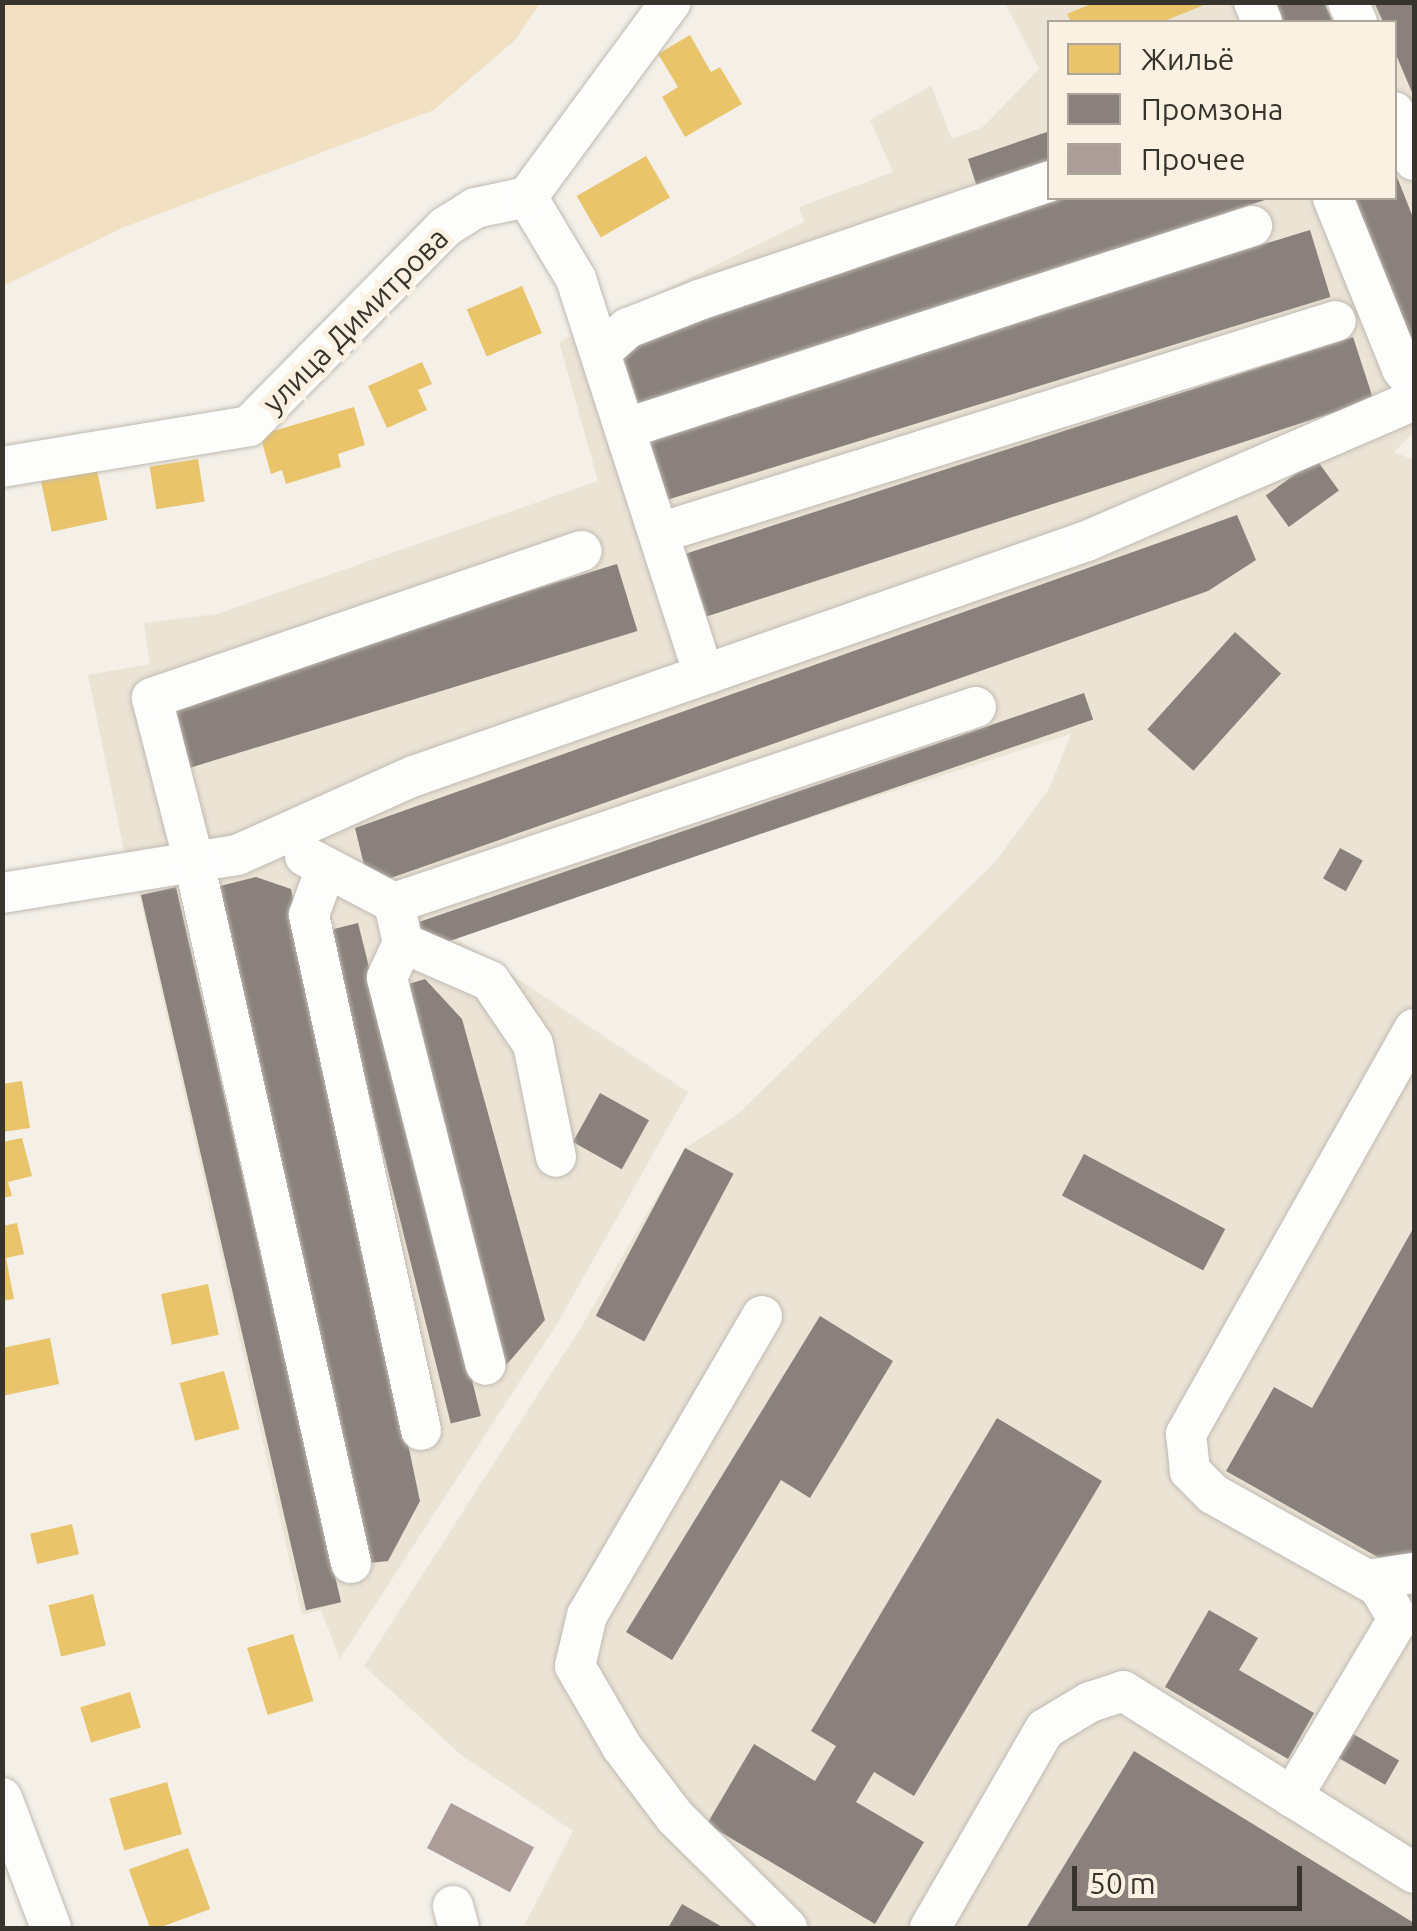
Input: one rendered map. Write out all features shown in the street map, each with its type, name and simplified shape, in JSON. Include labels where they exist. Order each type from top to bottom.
[{"type":"street","points":[[670,2],[528,197],[576,279],[627,428],[702,673]]},
{"type":"street","points":[[1397,119],[1414,160]]},
{"type":"street","points":[[601,352],[628,328],[699,300],[1047,183]]},
{"type":"street","name":"улица Димитрова","points":[[2,466],[249,426],[445,227],[476,208],[528,197]]},
{"type":"street","points":[[1333,200],[1402,369],[1414,384]]},
{"type":"street","points":[[627,428],[1252,226]]},
{"type":"street","points":[[659,533],[1336,321]]},
{"type":"street","points":[[237,855],[414,776],[1088,541],[1414,400]]},
{"type":"street","points":[[350,1563],[194,862],[152,698],[582,551]]},
{"type":"street","points":[[2,894],[237,855],[300,854],[394,903],[976,706]]},
{"type":"street","points":[[326,868],[309,914],[421,1430]]},
{"type":"street","points":[[394,903],[403,943],[387,978],[486,1365]]},
{"type":"street","points":[[403,943],[490,981],[533,1044],[556,1156]]},
{"type":"street","points":[[1292,1797],[1398,1620],[1378,1586],[1212,1494],[1190,1471],[1186,1434],[1414,1029]]},
{"type":"street","points":[[762,1316],[587,1616],[575,1666],[622,1747],[675,1817],[787,1928]]},
{"type":"street","points":[[1368,1580],[1414,1572]]},
{"type":"street","points":[[930,1928],[1045,1729],[1090,1702],[1123,1691],[1414,1873]]},
{"type":"street","points":[[2,1798],[51,1928]]},
{"type":"shaded area","points":[[3,2],[540,3],[516,39],[434,110],[122,228],[3,286]]},
{"type":"shaded area","points":[[1005,3],[1414,3],[1414,432],[1394,452],[1414,460],[1414,1928],[523,1928],[573,1831],[460,1754],[364,1666],[583,1324],[685,1148],[737,1115],[996,861],[1049,789],[1071,734],[450,934],[688,1092],[557,1324],[340,1659],[321,1610],[302,1615],[139,894],[123,846],[88,675],[150,664],[144,623],[217,614],[598,481],[559,342],[804,222],[799,207],[893,172],[870,120],[931,86],[952,139],[983,127],[1039,69]]},
{"type":"building: Жильё","points":[[1096,2],[1209,2],[1167,20],[1070,20],[1067,14]]},
{"type":"building: Жильё","points":[[690,35],[711,72],[720,67],[742,104],[685,137],[662,97],[678,87],[658,54]]},
{"type":"building: Жильё","points":[[646,156],[670,198],[601,238],[577,196]]},
{"type":"building: Жильё","points":[[522,286],[542,333],[487,356],[467,309]]},
{"type":"building: Жильё","points":[[422,362],[432,384],[418,390],[427,410],[387,428],[368,386]]},
{"type":"building: Жильё","points":[[354,407],[365,445],[338,454],[341,467],[286,484],[282,470],[271,474],[260,435]]},
{"type":"building: Жильё","points":[[198,459],[205,501],[156,509],[150,467]]},
{"type":"building: Жильё","points":[[96,466],[107,520],[52,532],[40,478]]},
{"type":"building: Жильё","points":[[22,1081],[30,1128],[2,1132],[2,1084]]},
{"type":"building: Жильё","points":[[22,1138],[32,1176],[8,1182],[12,1196],[2,1198],[2,1142]]},
{"type":"building: Жильё","points":[[17,1223],[24,1254],[6,1258],[14,1299],[2,1301],[2,1226]]},
{"type":"building: Жильё","points":[[208,1284],[219,1335],[172,1345],[161,1294]]},
{"type":"building: Жильё","points":[[50,1338],[59,1384],[2,1396],[2,1348]]},
{"type":"building: Жильё","points":[[224,1371],[240,1429],[195,1441],[180,1383]]},
{"type":"building: Жильё","points":[[72,1524],[79,1554],[37,1564],[30,1534]]},
{"type":"building: Жильё","points":[[93,1594],[106,1645],[61,1657],[48,1605]]},
{"type":"building: Жильё","points":[[293,1634],[313,1701],[268,1715],[247,1648]]},
{"type":"building: Жильё","points":[[130,1692],[141,1727],[91,1743],[80,1707]]},
{"type":"building: Жильё","points":[[167,1782],[182,1834],[124,1850],[109,1799]]},
{"type":"building: Жильё","points":[[188,1848],[210,1909],[150,1928],[129,1870]]},
{"type":"building: Промзона","points":[[1265,2],[1324,2],[1332,20],[1272,20]]},
{"type":"building: Промзона","points":[[1374,2],[1412,2],[1414,97],[1397,57],[1397,20],[1382,20]]},
{"type":"building: Промзона","points":[[1047,132],[1047,166],[978,190],[968,159]]},
{"type":"building: Промзона","points":[[1397,177],[1414,220],[1414,363],[1347,200],[1397,200]]},
{"type":"building: Промзона","points":[[1058,200],[1265,200],[639,406],[618,343]]},
{"type":"building: Промзона","points":[[1310,230],[1330,297],[665,500],[644,433]]},
{"type":"building: Промзона","points":[[1353,337],[1373,400],[707,616],[686,554]]},
{"type":"building: Промзона","points":[[1316,459],[1339,491],[1289,527],[1266,495]]},
{"type":"building: Промзона","points":[[1237,515],[1256,560],[1208,591],[388,879],[365,869],[355,828]]},
{"type":"building: Промзона","points":[[617,564],[637,631],[187,769],[167,702]]},
{"type":"building: Промзона","points":[[1235,632],[1281,673],[1193,771],[1147,729]]},
{"type":"building: Промзона","points":[[1084,693],[1093,719],[424,950],[415,924]]},
{"type":"building: Промзона","points":[[1340,848],[1363,861],[1346,891],[1323,879]]},
{"type":"building: Промзона","points":[[256,877],[291,889],[420,1501],[388,1561],[369,1563],[216,887]]},
{"type":"building: Промзона","points":[[176,887],[341,1602],[306,1610],[141,895]]},
{"type":"building: Промзона","points":[[358,923],[481,1416],[451,1423],[328,930]]},
{"type":"building: Промзона","points":[[425,979],[462,1019],[545,1320],[501,1371],[402,986]]},
{"type":"building: Промзона","points":[[600,1093],[649,1120],[622,1169],[573,1142]]},
{"type":"building: Промзона","points":[[685,1148],[734,1174],[644,1342],[596,1316]]},
{"type":"building: Промзона","points":[[1084,1154],[1225,1229],[1203,1271],[1062,1195]]},
{"type":"building: Промзона","points":[[1414,1227],[1414,1553],[1404,1572],[1226,1471],[1274,1387],[1312,1408]]},
{"type":"building: Промзона","points":[[820,1316],[893,1361],[810,1498],[781,1480],[672,1660],[626,1632]]},
{"type":"building: Промзона","points":[[997,1418],[1102,1481],[914,1796],[874,1772],[856,1802],[924,1842],[875,1924],[707,1824],[754,1744],[815,1781],[836,1746],[811,1731]]},
{"type":"building: Промзона","points":[[1209,1610],[1258,1638],[1239,1670],[1314,1713],[1288,1759],[1165,1687]]},
{"type":"building: Промзона","points":[[1348,1731],[1399,1760],[1385,1785],[1334,1755]]},
{"type":"building: Промзона","points":[[1134,1751],[1414,1923],[1414,1928],[1026,1928]]},
{"type":"building: Промзона","points":[[682,1904],[724,1928],[668,1928]]},
{"type":"building: Прочее","points":[[451,1803],[534,1847],[510,1892],[427,1848]]}]
